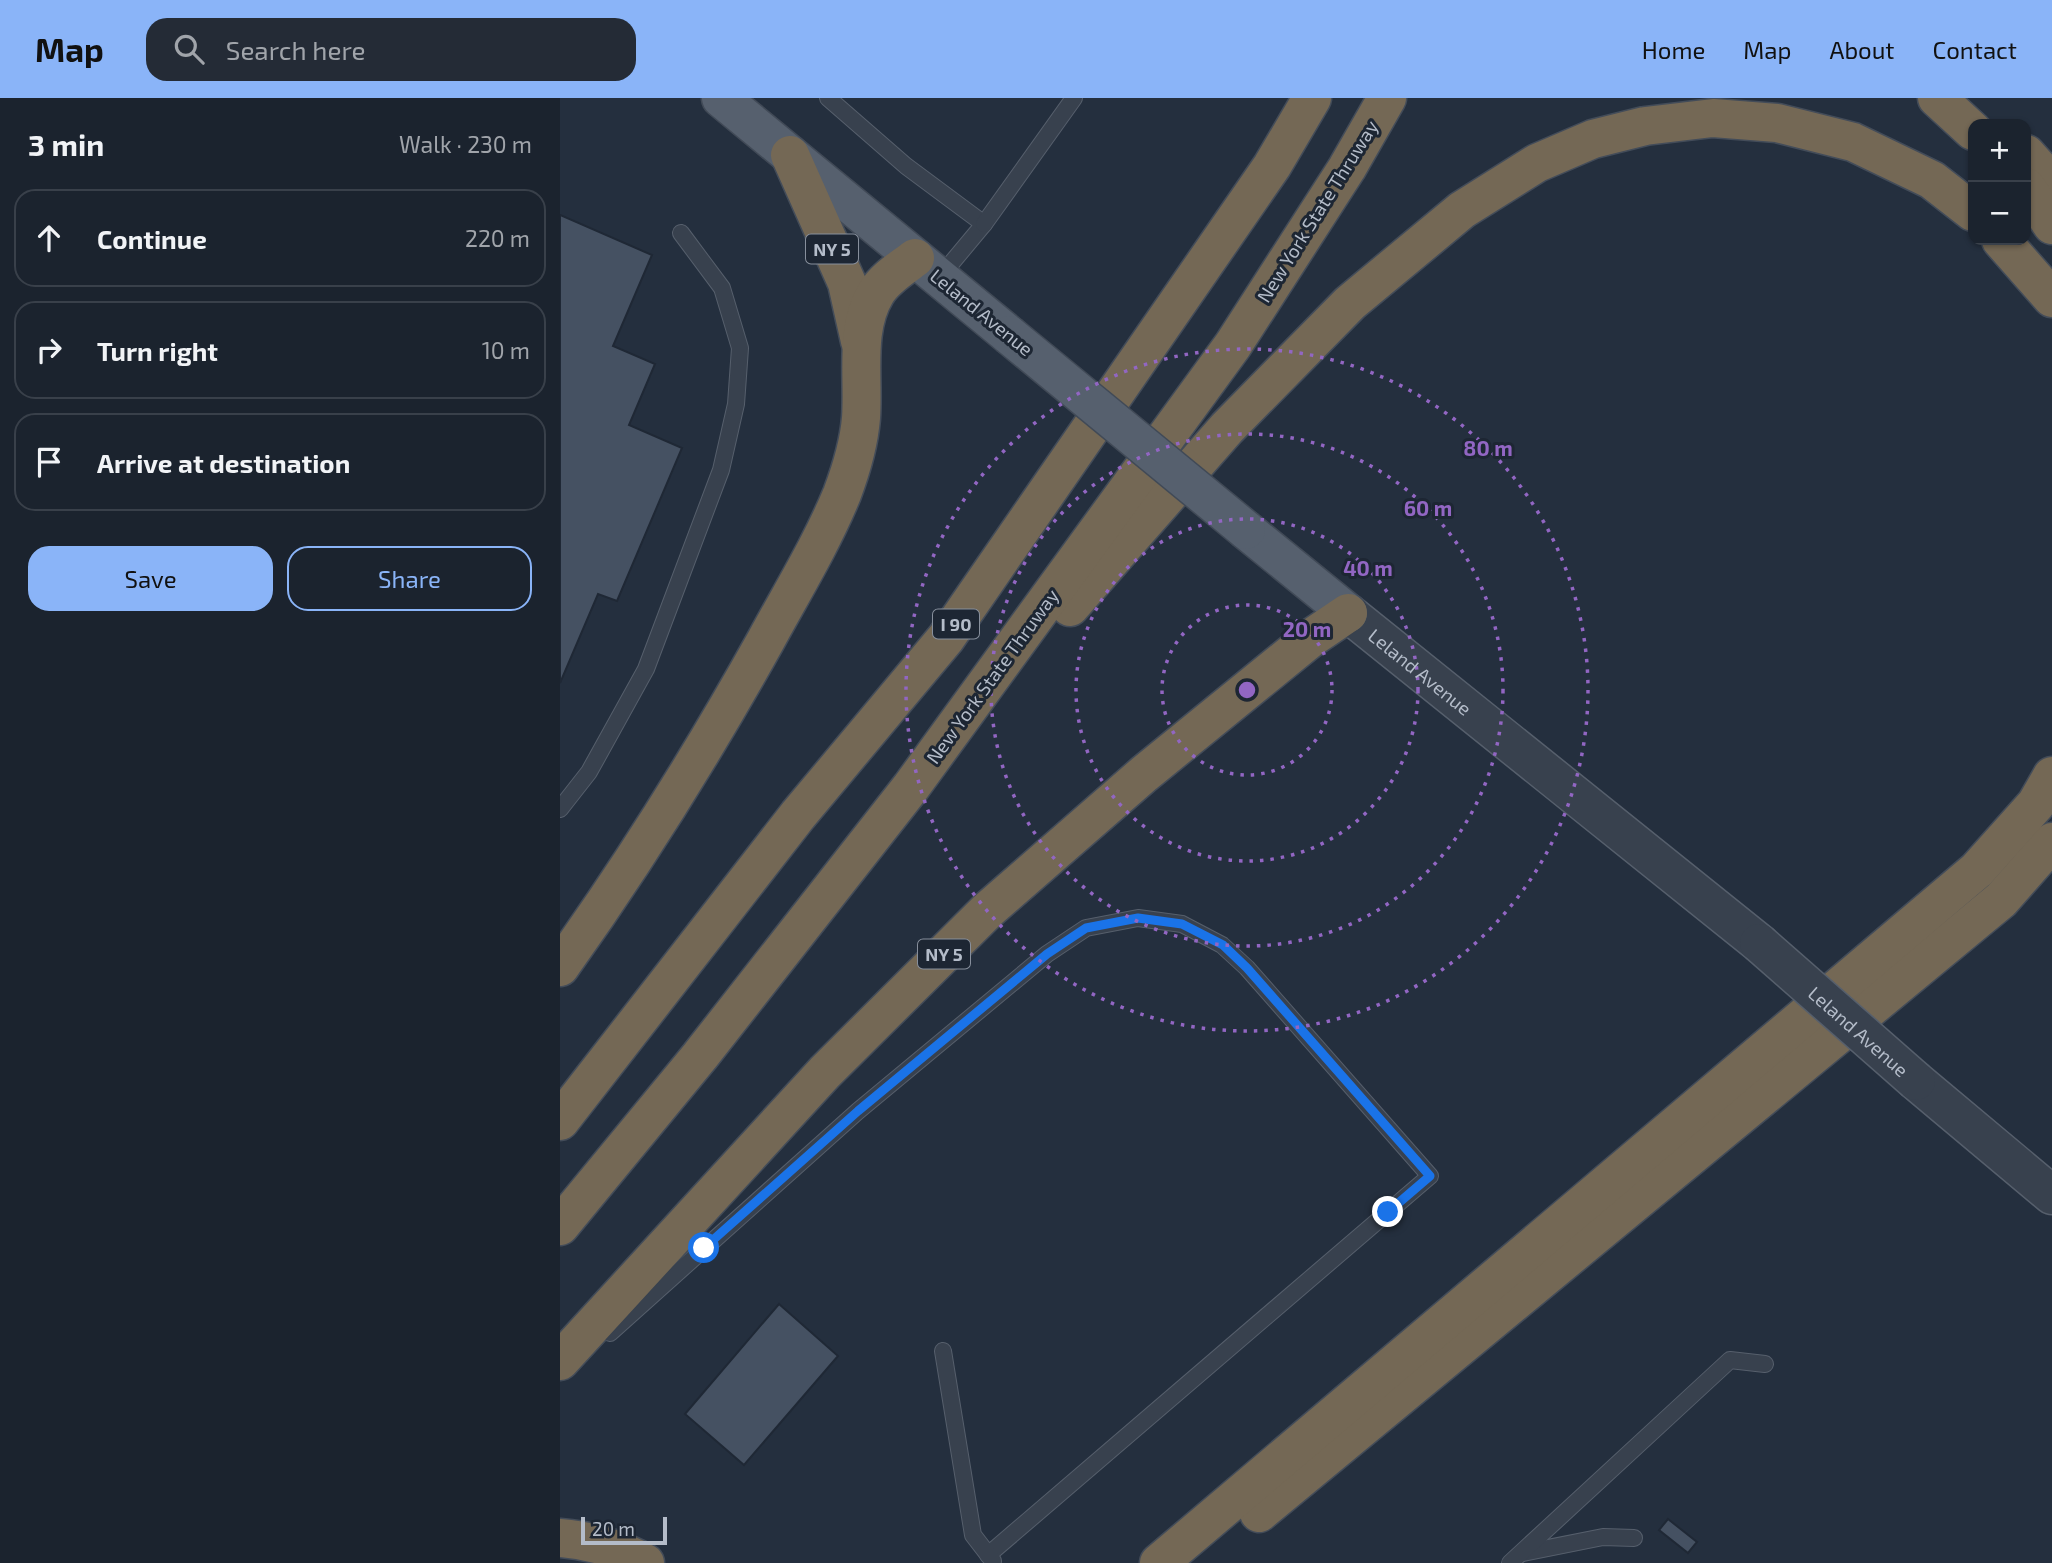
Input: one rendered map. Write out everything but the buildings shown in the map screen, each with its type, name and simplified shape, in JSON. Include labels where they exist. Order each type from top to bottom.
[{"type":"highway","name":"I 90","points":[[560,1121],[798,815],[946,638],[1272,166],[1312,98]]},
{"type":"highway","name":"New York State Thruway","points":[[560,1226],[700,1056],[911,787],[1233,345],[1346,168],[1387,98]]},
{"type":"highway","points":[[1937,98],[1968,126]]},
{"type":"highway","points":[[1970,98],[1994,119]]},
{"type":"highway","points":[[911,787],[1227,428],[1350,303],[1462,210],[1537,163],[1593,139],[1645,126],[1713,118],[1777,123],[1853,142],[1932,180],[1968,208]]},
{"type":"highway","name":"NY 5","points":[[560,967],[644,846],[730,704],[821,541],[856,452],[861,419],[862,346],[847,284],[790,156]]},
{"type":"highway","points":[[2031,160],[2052,183]]},
{"type":"highway","points":[[2031,194],[2052,225]]},
{"type":"highway","points":[[2005,245],[2052,298]]},
{"type":"highway","points":[[862,346],[869,309],[877,291],[927,268]]},
{"type":"highway","name":"NY 5","points":[[582,1353],[825,1072],[988,910],[1143,774],[1311,638],[1348,613]]},
{"type":"highway","points":[[1159,1563],[1977,870],[2036,804],[2052,776]]},
{"type":"highway","points":[[1198,1563],[2001,900],[2052,842]]},
{"type":"highway","points":[[560,1538],[629,1554],[645,1563]]},
{"type":"main road","name":"Leland Avenue","points":[[721,98],[1348,613]]},
{"type":"street","name":"Leland Avenue","points":[[1348,613],[1759,943],[2052,1195]]},
{"type":"lane","points":[[828,98],[906,166],[984,225]]},
{"type":"lane","points":[[927,268],[984,225],[1074,98]]},
{"type":"lane","points":[[560,809],[590,772],[646,669],[721,470],[736,404],[740,348],[722,288],[681,233]]},
{"type":"lane","points":[[560,1380],[582,1353],[858,1111],[1047,954],[1086,928],[1138,918],[1182,924],[1223,945],[1247,968],[1430,1176],[991,1559],[973,1535],[943,1351]]},
{"type":"lane","points":[[1516,1558],[1730,1360],[1765,1364]]},
{"type":"lane","points":[[1516,1558],[1603,1537],[1634,1538]]},
{"type":"route","points":[[704,1248],[858,1111],[1047,954],[1086,928],[1138,918],[1182,924],[1223,945],[1247,968],[1430,1176],[1388,1212]]}]
